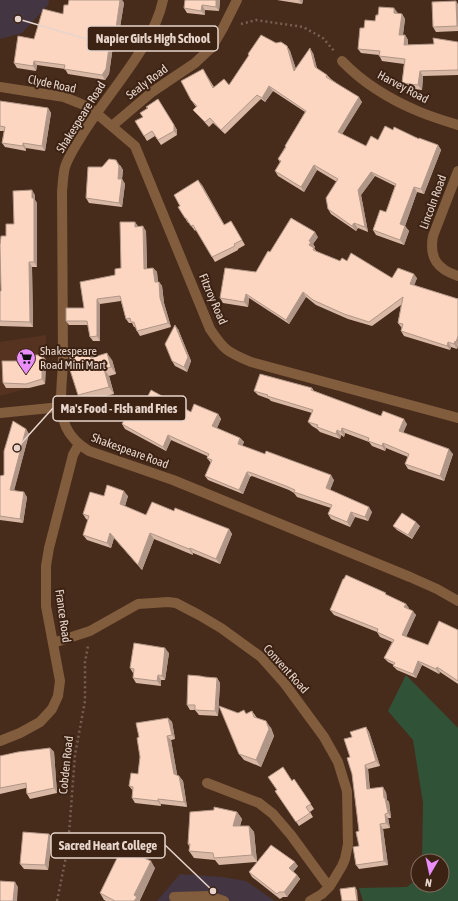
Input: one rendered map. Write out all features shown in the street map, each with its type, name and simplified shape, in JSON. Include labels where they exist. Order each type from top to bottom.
[{"type":"street","name":"Shakespeare Road","points":[[162,0],[152,31],[133,62],[96,113],[71,153],[65,167],[62,191],[63,360],[61,407],[65,427],[71,437],[89,451],[173,480],[410,577],[437,589],[458,601]]},
{"type":"street","name":"Sealy Road","points":[[112,126],[152,92],[195,63],[212,47],[237,0]]},
{"type":"street","name":"Harvey Road","points":[[342,61],[352,72],[389,96],[420,112],[458,125]]},
{"type":"street","name":"Clyde Road","points":[[0,87],[64,97],[79,103],[96,113]]},
{"type":"street","name":"Fitzroy Road","points":[[96,113],[135,146],[210,329],[224,349],[250,362],[458,418]]},
{"type":"street","name":"Lincoln Road","points":[[458,171],[433,236],[432,247],[436,261],[441,267],[458,276]]},
{"type":"street","points":[[0,413],[61,407]]},
{"type":"street","name":"France Road","points":[[0,741],[20,733],[40,722],[52,709],[58,696],[60,682],[46,606],[46,566],[49,548],[73,455],[79,444]]},
{"type":"street","name":"Convent Road","points":[[53,642],[90,631],[138,604],[168,602],[176,603],[221,628],[261,657],[285,684],[324,737],[338,762],[347,791],[348,844],[342,866],[330,886],[322,894],[310,901]]},
{"type":"street","points":[[207,783],[259,803],[273,814],[291,835],[326,883],[330,886]]},
{"type":"street","points":[[174,897],[210,896],[224,901]]},
{"type":"path","points":[[256,20],[303,27],[323,38],[342,61]]},
{"type":"path","name":"Cobden Road","points":[[57,901],[68,847],[75,754],[85,701],[85,662],[90,631]]},
{"type":"shaded area","points":[[0,0],[49,0],[48,5],[22,33],[0,39]]},
{"type":"shaded area","points":[[46,335],[46,383],[0,396],[0,342]]},
{"type":"shaded area","points":[[180,874],[222,877],[246,881],[275,901],[157,901]]},
{"type":"green space","points":[[406,675],[458,728],[458,901],[363,901],[359,888],[407,887],[410,885],[410,893],[450,893],[450,853],[422,853],[423,803],[413,740],[388,711]]},
{"type":"building","points":[[69,0],[120,0],[115,35],[111,34],[106,69],[102,75],[64,69],[65,65],[34,61],[33,66],[14,63],[18,36],[34,39],[43,9],[63,14],[64,5],[68,5]]},
{"type":"building","points":[[185,0],[216,0],[216,7],[202,5],[201,11],[184,8]]},
{"type":"building","points":[[456,1],[457,26],[433,27],[432,2]]},
{"type":"building","points":[[379,7],[394,8],[394,13],[402,14],[399,35],[405,35],[404,45],[434,44],[433,38],[458,42],[458,70],[420,71],[418,85],[402,83],[405,59],[379,56],[380,51],[358,49],[360,28],[364,28],[365,20],[375,21],[376,15],[378,15]]},
{"type":"building","points":[[261,35],[276,43],[281,42],[287,46],[294,71],[310,48],[315,67],[327,75],[326,77],[359,97],[338,132],[366,146],[371,136],[378,140],[385,126],[393,130],[394,127],[419,139],[438,145],[421,189],[414,187],[400,224],[405,226],[400,240],[373,230],[380,210],[386,212],[396,184],[371,172],[358,190],[365,227],[354,223],[352,226],[328,209],[326,198],[338,179],[314,165],[301,187],[275,171],[281,161],[278,159],[306,111],[269,86],[262,98],[257,95],[221,130],[210,118],[205,122],[193,110],[197,106],[191,100],[181,81],[203,69],[213,88],[224,79],[229,85]]},
{"type":"building","points":[[158,99],[174,125],[174,131],[158,140],[152,131],[144,136],[135,121],[143,117],[140,113]]},
{"type":"building","points":[[0,101],[48,108],[42,146],[23,143],[23,146],[2,143],[5,127],[0,126]]},
{"type":"building","points":[[109,159],[116,160],[119,166],[118,179],[122,179],[119,203],[86,198],[88,167],[102,167]]},
{"type":"building","points":[[198,180],[224,225],[231,221],[242,240],[234,244],[235,246],[212,257],[193,225],[191,226],[178,207],[180,206],[174,195]]},
{"type":"building","points":[[32,190],[32,198],[34,198],[34,262],[29,262],[30,322],[0,321],[1,236],[6,236],[6,224],[14,224],[13,191]]},
{"type":"building","points":[[291,218],[315,232],[309,241],[311,242],[309,245],[314,248],[313,250],[340,261],[342,258],[347,261],[351,253],[392,278],[398,268],[414,274],[410,284],[458,299],[458,336],[456,342],[455,341],[454,344],[448,342],[447,346],[401,331],[403,324],[398,323],[403,297],[369,322],[344,314],[313,300],[303,292],[286,320],[246,294],[244,302],[220,298],[225,268],[256,272],[268,251],[270,252]]},
{"type":"building","points":[[120,222],[135,222],[135,227],[143,226],[144,269],[153,268],[155,282],[159,282],[160,298],[168,323],[137,331],[134,322],[131,322],[130,318],[126,319],[120,296],[97,299],[97,336],[90,337],[87,321],[66,321],[66,308],[84,308],[80,282],[115,275],[115,269],[121,268]]},
{"type":"building","points":[[175,325],[188,357],[184,367],[172,361],[165,344]]},
{"type":"building","points":[[84,349],[85,352],[89,350],[91,358],[107,353],[111,367],[104,369],[109,387],[78,395],[70,370],[70,355]]},
{"type":"building","name":"Shakespeare Road Mini Mart","points":[[17,355],[42,355],[42,379],[26,384],[3,383],[2,361],[17,361]]},
{"type":"building","points":[[260,374],[312,388],[311,390],[381,416],[383,411],[404,419],[399,431],[449,449],[440,476],[405,464],[409,454],[383,443],[382,446],[368,441],[369,438],[342,428],[341,432],[337,430],[336,434],[308,422],[313,410],[254,391]]},
{"type":"building","points":[[151,390],[191,412],[194,404],[218,414],[212,426],[240,438],[238,444],[265,454],[266,451],[331,475],[326,488],[369,507],[365,517],[351,512],[347,522],[328,514],[332,505],[294,492],[295,490],[249,472],[247,472],[239,490],[205,476],[212,460],[207,458],[209,454],[168,435],[163,447],[122,424],[136,400],[144,404]]},
{"type":"building","points":[[13,421],[26,429],[10,490],[24,492],[20,519],[0,516],[0,476],[4,475],[4,451]]},
{"type":"building","points":[[107,485],[124,491],[120,504],[146,515],[152,502],[174,511],[175,508],[229,529],[216,559],[150,533],[138,565],[110,533],[107,543],[83,535],[89,516],[83,514],[90,492],[104,496]]},
{"type":"building","points":[[402,513],[416,522],[408,535],[393,526]]},
{"type":"building","points":[[346,575],[386,593],[385,594],[406,604],[404,607],[413,611],[402,635],[428,645],[439,621],[458,630],[458,681],[437,667],[436,669],[418,661],[413,674],[393,666],[395,663],[384,658],[394,640],[377,632],[378,629],[330,610]]},
{"type":"building","points":[[134,643],[165,648],[162,676],[158,675],[157,681],[133,678],[134,669],[130,668]]},
{"type":"building","points":[[188,675],[217,678],[215,711],[195,710],[195,705],[187,705]]},
{"type":"building","points":[[219,706],[238,713],[244,710],[246,714],[252,711],[254,717],[266,721],[269,729],[256,760],[239,754]]},
{"type":"building","points":[[168,718],[172,735],[167,736],[174,774],[179,776],[184,802],[132,798],[133,787],[129,786],[131,773],[138,774],[140,757],[137,738],[139,737],[136,723]]},
{"type":"building","points":[[366,727],[376,761],[365,765],[367,789],[383,787],[388,813],[385,814],[386,823],[380,824],[384,861],[356,865],[353,847],[359,846],[356,832],[359,831],[352,774],[347,758],[350,757],[344,739],[352,737],[350,732]]},
{"type":"building","points":[[50,748],[54,788],[27,794],[26,783],[0,788],[0,756]]},
{"type":"building","points":[[283,767],[292,781],[294,779],[311,804],[306,807],[310,813],[296,822],[275,791],[277,790],[268,777]]},
{"type":"building","points":[[214,807],[237,812],[233,826],[249,826],[252,855],[214,858],[213,853],[189,851],[190,812],[214,810]]},
{"type":"building","points":[[23,832],[49,834],[45,865],[20,864]]},
{"type":"building","points":[[271,845],[295,862],[289,868],[297,875],[284,892],[279,892],[277,894],[249,872]]},
{"type":"building","points":[[121,850],[136,857],[137,855],[151,861],[134,895],[137,897],[134,901],[115,901],[100,893]]},
{"type":"building","points":[[0,881],[15,882],[13,901],[0,901]]},
{"type":"building","points":[[355,887],[357,901],[342,901],[340,889]]},
{"type":"place","name":"Napier Girls High School","points":[[18,19]]},
{"type":"place","name":"Shakespeare Road Mini Mart","points":[[26,375]]},
{"type":"place","name":"Ma's Food - Fish and Fries","points":[[17,448]]},
{"type":"place","name":"Sacred Heart College","points":[[213,891]]}]
